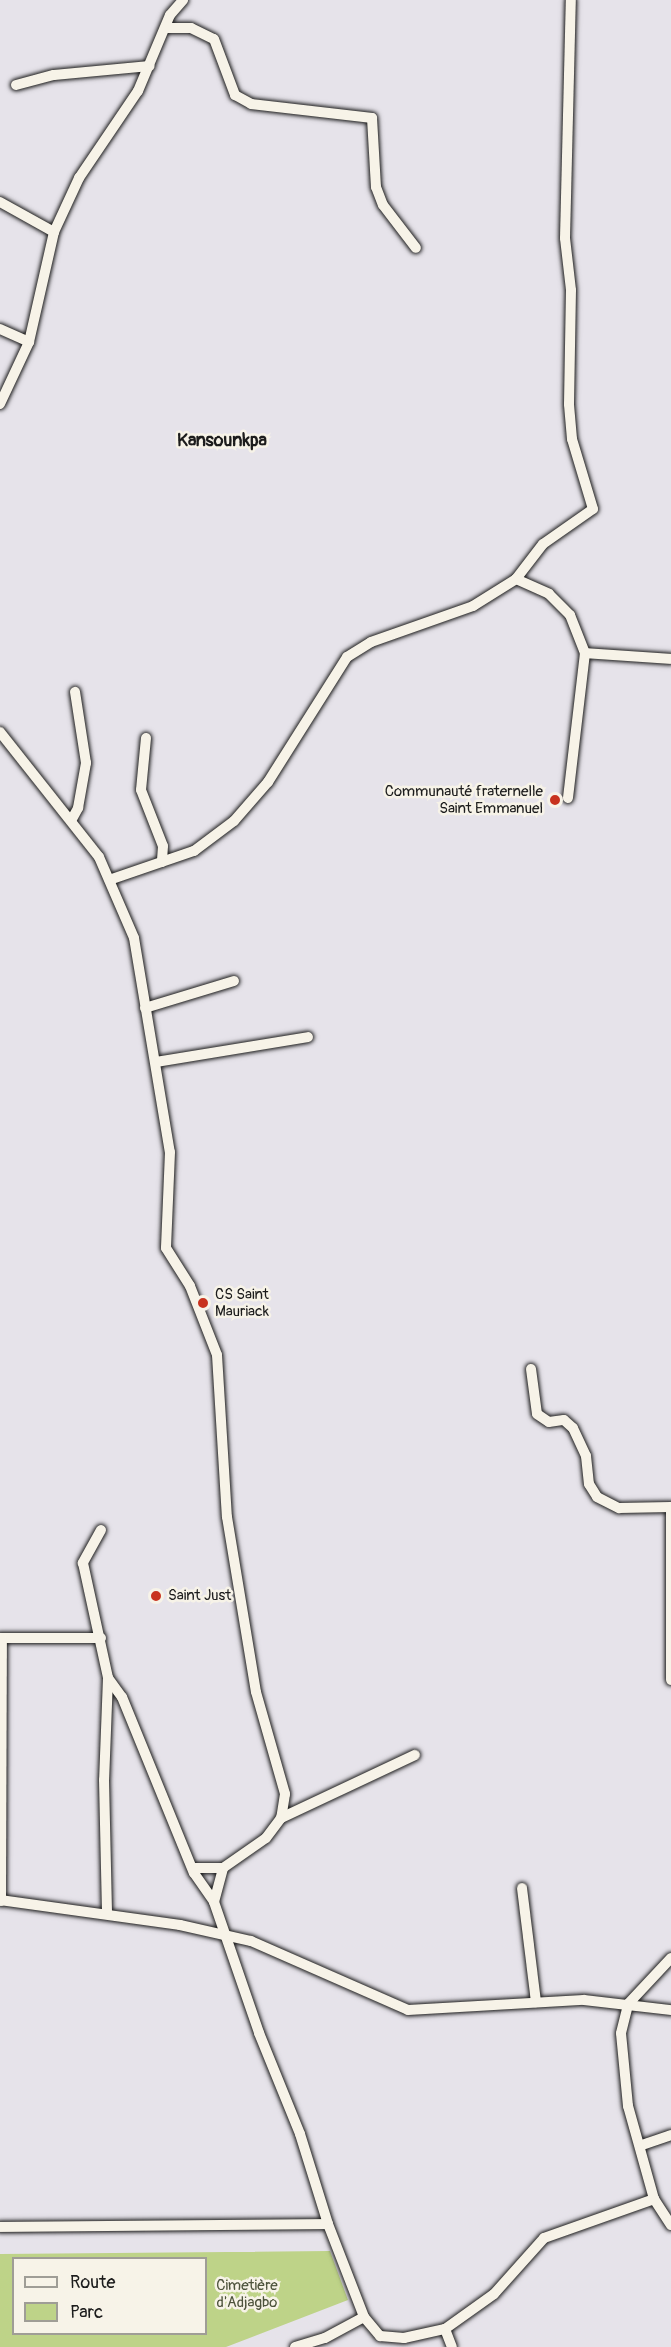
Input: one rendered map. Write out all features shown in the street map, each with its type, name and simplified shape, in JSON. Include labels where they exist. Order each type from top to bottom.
[{"type":"street","points":[[0,404],[29,342],[54,232],[79,178],[126,112],[150,66],[170,15],[172,0]]},
{"type":"street","points":[[170,15],[183,0]]},
{"type":"street","points":[[111,879],[194,851],[234,821],[268,782],[347,657],[371,642],[457,614],[516,579],[543,544],[593,509],[572,439],[569,404],[571,290],[565,238],[571,0]]},
{"type":"street","points":[[166,27],[191,28],[214,39],[235,94],[251,104],[372,117],[376,187],[383,205],[416,248]]},
{"type":"street","points":[[16,85],[54,75],[150,66]]},
{"type":"street","points":[[0,201],[54,232]]},
{"type":"street","points":[[0,329],[29,342]]},
{"type":"street","points":[[516,579],[549,594],[570,615],[585,653],[568,798]]},
{"type":"street","points":[[585,653],[671,659]]},
{"type":"street","points":[[72,819],[78,808],[86,763],[75,692]]},
{"type":"street","points":[[0,732],[72,819],[111,879],[134,938],[146,989],[145,1008],[170,1152],[166,1248],[190,1286],[218,1355],[227,1517],[256,1692],[285,1794],[281,1818],[266,1838],[223,1868],[193,1868]]},
{"type":"street","points":[[146,738],[141,790],[163,846],[162,862]]},
{"type":"street","points":[[145,1008],[234,981]]},
{"type":"street","points":[[156,1062],[308,1037]]},
{"type":"street","points":[[531,1369],[537,1414],[573,1428],[586,1456],[589,1484],[597,1497],[620,1508],[671,1507],[671,1680]]},
{"type":"street","points":[[101,1530],[83,1563],[108,1678],[104,1780],[107,1913]]},
{"type":"street","points":[[101,1638],[1,1638],[0,1900],[77,1914],[107,1913],[251,1941],[408,2010],[452,2011],[536,2002],[628,2004],[671,2010]]},
{"type":"street","points":[[108,1678],[122,1697],[193,1868],[214,1902],[300,2134],[328,2224],[364,2317],[380,2336],[404,2338],[445,2329],[494,2294],[544,2238],[654,2199]]},
{"type":"street","points":[[281,1818],[415,1755]]},
{"type":"street","points":[[214,1902],[223,1868]]},
{"type":"street","points":[[522,1888],[536,2002]]},
{"type":"street","points":[[671,1958],[628,2004],[621,2033],[623,2081],[642,2145],[654,2199],[667,2208],[671,2226]]},
{"type":"street","points":[[642,2145],[671,2135]]},
{"type":"street","points":[[0,2227],[328,2224]]},
{"type":"street","points":[[295,2347],[326,2343],[364,2317]]},
{"type":"street","points":[[445,2329],[452,2347]]},
{"type":"green space","name":"Cimetière d'Adjagbo","points":[[330,2251],[348,2300],[226,2347],[0,2347],[0,2254]]},
{"type":"place","name":"Communauté fraternelle Saint Emmanuel","points":[[555,800]]},
{"type":"place","name":"CS Saint Mauriack","points":[[203,1303]]},
{"type":"place","name":"Saint Just","points":[[156,1596]]},
{"type":"district","name":"Kansounkpa","points":[[222,441]]}]
